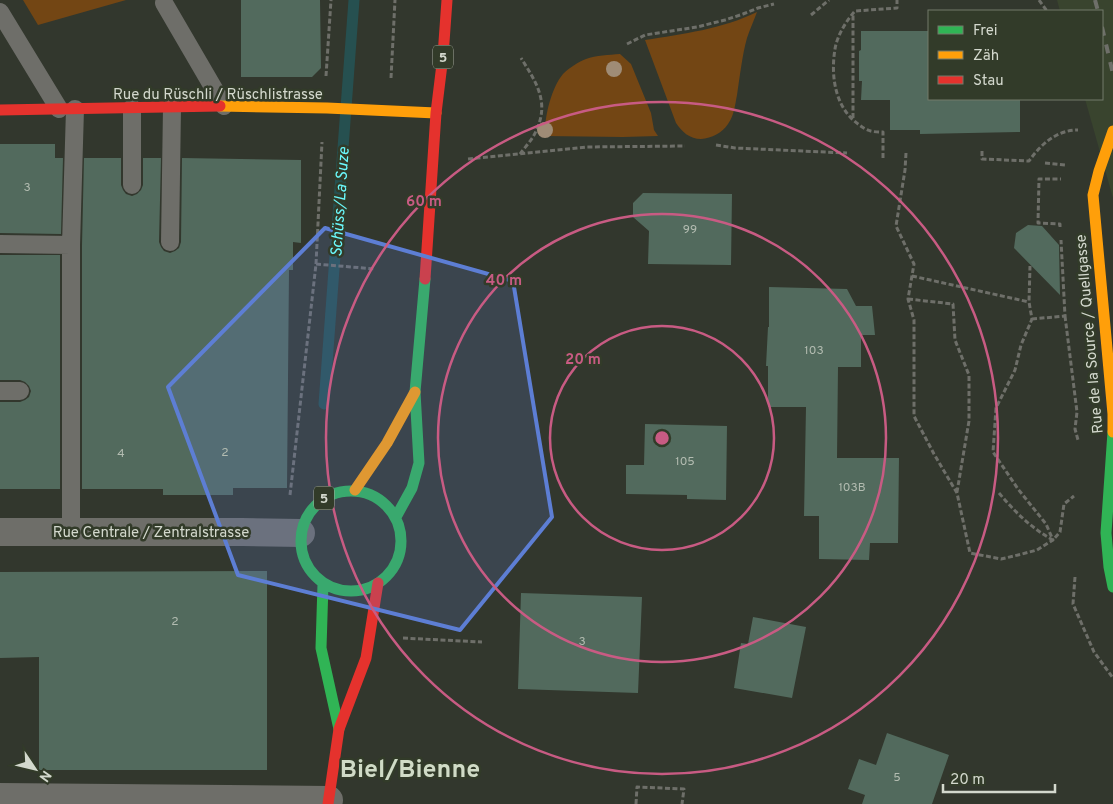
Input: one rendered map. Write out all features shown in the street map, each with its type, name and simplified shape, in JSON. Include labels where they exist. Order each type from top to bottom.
[{"type":"main road","name":"5","points":[[396,517],[412,488],[419,463],[415,392],[436,113],[447,0]]},
{"type":"main road","name":"Rue du Rüschli / Rüschlistrasse","points":[[0,110],[224,106],[436,113]]},
{"type":"main road","name":"Rue de la Source / Quellgasse","points":[[1113,131],[1095,181],[1093,195],[1113,414],[1111,509],[1106,533],[1108,567],[1113,587]]},
{"type":"main road","name":"5","points":[[355,490],[387,443],[415,392]]},
{"type":"main road","name":"5","points":[[301,533],[306,519],[314,506],[326,497],[340,491],[355,490],[379,498],[396,517],[402,535],[401,549],[397,562],[389,574],[378,584]]},
{"type":"main road","points":[[301,533],[301,548],[305,562],[313,574],[324,584],[341,591],[360,591],[378,584]]},
{"type":"main road","points":[[324,584],[321,648],[339,729]]},
{"type":"main road","points":[[328,802],[339,729],[366,658],[378,584]]},
{"type":"street","name":"Rue Centrale / Zentralstrasse","points":[[0,532],[301,533]]},
{"type":"street","points":[[0,797],[328,802]]},
{"type":"lane","points":[[164,3],[224,106]]},
{"type":"lane","points":[[0,12],[67,109],[71,245],[63,391],[71,532]]},
{"type":"lane","points":[[170,242],[172,107]]},
{"type":"lane","points":[[132,108],[132,185]]},
{"type":"lane","points":[[0,244],[71,245]]},
{"type":"lane","points":[[0,391],[20,391]]},
{"type":"path","points":[[290,495],[316,264],[330,0]]},
{"type":"path","points":[[388,111],[396,0]]},
{"type":"path","points":[[811,15],[829,0]]},
{"type":"path","points":[[883,158],[883,132],[866,130],[849,116],[839,98],[833,68],[838,39],[842,29],[855,11],[897,8],[897,0]]},
{"type":"path","points":[[627,44],[645,35],[706,25],[774,4]]},
{"type":"path","points":[[853,14],[853,119]]},
{"type":"path","points":[[520,154],[536,132],[543,102],[537,82],[521,58]]},
{"type":"path","points":[[982,152],[982,159],[1029,161],[1041,147],[1056,135],[1076,129]]},
{"type":"path","points":[[716,145],[735,148],[847,153]]},
{"type":"path","points":[[468,159],[586,147],[685,146]]},
{"type":"path","points":[[906,153],[896,226],[914,264],[908,299],[914,320],[914,416],[957,493],[970,553],[1001,559],[1037,550],[1053,540],[1060,532],[1064,504],[1076,495]]},
{"type":"path","points":[[1045,164],[1074,166]]},
{"type":"path","points":[[1064,180],[1039,179],[1038,223],[1060,224],[1065,316],[1076,412],[1075,429],[1078,442]]},
{"type":"path","points":[[316,264],[375,269]]},
{"type":"path","points":[[1030,266],[1029,302],[1032,319],[1021,345],[1015,370],[996,408],[993,452],[1018,489],[1046,524],[1053,540]]},
{"type":"path","points":[[912,276],[1029,302]]},
{"type":"path","points":[[908,299],[953,304],[955,340],[969,375],[969,421],[957,493]]},
{"type":"path","points":[[1032,319],[1065,316]]},
{"type":"path","points":[[999,493],[1038,532],[1053,540]]},
{"type":"path","points":[[1076,569],[1073,604],[1094,652],[1113,678]]},
{"type":"path","points":[[399,638],[482,642]]},
{"type":"path","points":[[636,804],[637,787],[684,790],[682,804]]},
{"type":"highlighted area","points":[[325,228],[513,281],[552,517],[460,630],[238,575],[168,387]]},
{"type":"shaded area","points":[[23,0],[126,0],[38,25]]},
{"type":"shaded area","points":[[1057,0],[1113,0],[1113,198],[1085,100],[1103,100],[1103,10],[1060,10]]},
{"type":"shaded area","points":[[757,12],[745,45],[735,106],[730,121],[723,130],[709,138],[697,139],[690,136],[676,123],[645,40],[716,27]]},
{"type":"shaded area","points":[[620,54],[631,64],[651,113],[654,130],[658,136],[545,136],[549,104],[555,87],[563,74],[574,65],[586,59]]},
{"type":"building","points":[[241,0],[320,0],[321,68],[312,77],[241,77]]},
{"type":"building","points":[[861,31],[928,31],[928,100],[1020,100],[1020,132],[920,134],[920,130],[890,130],[890,100],[861,100],[862,81],[859,81],[859,51],[861,50]]},
{"type":"building","points":[[0,144],[55,144],[55,158],[63,158],[61,234],[0,233]]},
{"type":"building","points":[[84,158],[121,158],[121,185],[126,194],[132,196],[141,190],[143,185],[143,158],[161,158],[159,242],[164,251],[170,253],[179,248],[181,242],[182,158],[301,160],[301,243],[293,242],[293,270],[289,270],[287,488],[233,488],[233,495],[163,495],[163,489],[82,489]]},
{"type":"building","points":[[643,193],[732,194],[731,265],[648,264],[649,231],[633,217],[633,203]]},
{"type":"building","points":[[1028,225],[1042,226],[1059,245],[1060,295],[1014,248],[1016,233]]},
{"type":"building","points":[[0,255],[60,255],[60,489],[0,489],[0,402],[20,402],[29,397],[31,391],[25,382],[20,380],[0,380]]},
{"type":"building","points":[[769,287],[847,289],[856,306],[872,306],[875,335],[861,335],[861,367],[838,367],[837,458],[899,458],[898,543],[870,543],[869,560],[819,559],[819,516],[804,516],[806,407],[768,407],[768,366],[766,366],[769,327]]},
{"type":"building","points":[[645,424],[727,426],[726,500],[687,499],[687,495],[626,494],[626,465],[644,465]]},
{"type":"building","points":[[267,571],[267,770],[39,770],[39,657],[0,658],[0,572]]},
{"type":"building","points":[[521,593],[642,597],[638,693],[518,689]]},
{"type":"building","points":[[753,617],[806,627],[792,698],[734,688],[741,643],[748,644]]},
{"type":"building","points":[[887,733],[949,755],[932,804],[862,804],[865,795],[848,789],[859,759],[876,765]]},
{"type":"waterway","name":"Schüss/La Suze","points":[[324,404],[354,0]]},
{"type":"railway","points":[[1095,0],[1098,10]]},
{"type":"railway","points":[[1103,31],[1113,74]]},
{"type":"traffic: fast","points":[[396,517],[412,488],[419,463],[415,392],[425,279]]},
{"type":"traffic: fast","points":[[1113,432],[1106,533],[1113,587]]},
{"type":"traffic: fast","points":[[351,491],[370,494],[387,505],[398,522],[401,541],[398,560],[387,577],[370,588],[351,591],[332,588],[315,577],[304,560],[301,541],[304,522],[315,505],[332,494],[351,491]]},
{"type":"traffic: fast","points":[[323,584],[321,648],[339,729]]},
{"type":"traffic: slow","points":[[220,106],[436,113]]},
{"type":"traffic: slow","points":[[1113,131],[1093,195],[1113,414],[1113,432]]},
{"type":"traffic: slow","points":[[355,490],[387,443],[415,392]]},
{"type":"traffic: jam","points":[[425,279],[436,113],[447,0]]},
{"type":"traffic: jam","points":[[0,110],[220,106]]},
{"type":"traffic: jam","points":[[328,804],[339,729],[366,658],[378,583]]},
{"type":"district","name":"Biel/Bienne","points":[[410,768]]}]
